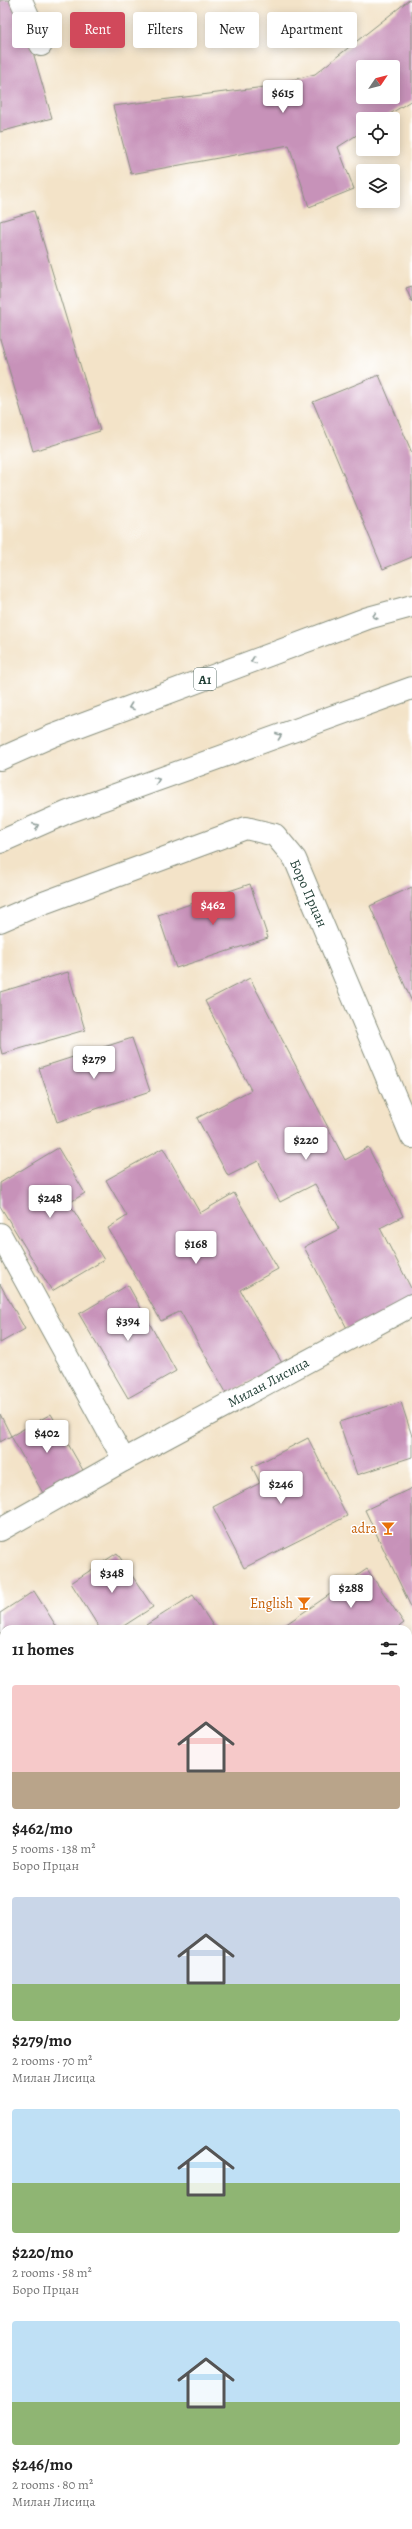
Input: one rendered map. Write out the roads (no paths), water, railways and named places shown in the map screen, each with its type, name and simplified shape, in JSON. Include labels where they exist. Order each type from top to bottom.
[{"type":"main road","points":[[21,0],[26,12]]},
{"type":"main road","name":"A1","points":[[0,760],[52,736],[228,670],[368,618],[412,606]]},
{"type":"main road","points":[[0,842],[68,812],[412,688]]},
{"type":"main road","name":"Боро Прцан","points":[[0,921],[35,906],[246,828],[275,835],[295,859],[412,1137]]},
{"type":"main road","points":[[0,1234],[124,1460]]},
{"type":"main road","name":"Милан Лисица","points":[[0,1530],[124,1460],[412,1304]]},
{"type":"place","name":"adra","points":[[388,1528]]},
{"type":"place","name":"English","points":[[304,1603]]}]
